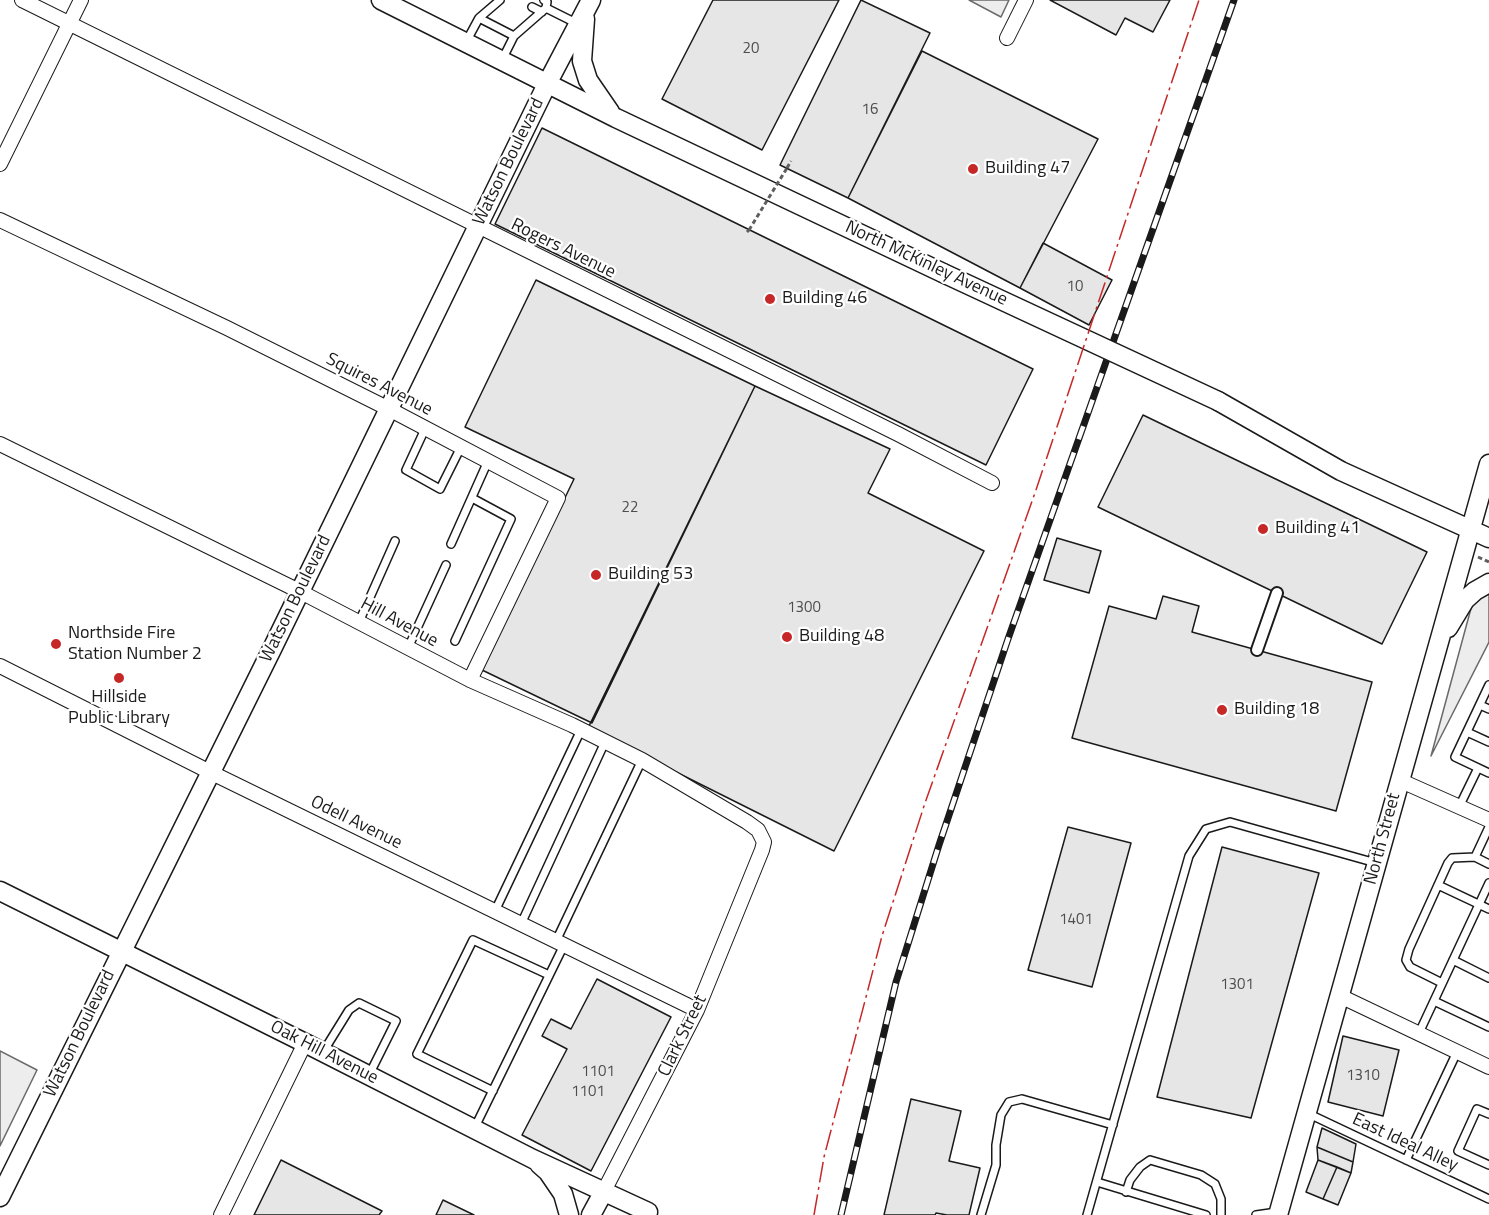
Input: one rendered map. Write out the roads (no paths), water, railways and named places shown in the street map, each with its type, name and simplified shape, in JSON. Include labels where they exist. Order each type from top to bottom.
[{"type":"street","name":"Rogers Avenue","points":[[22,0],[898,434],[992,483]]},
{"type":"street","points":[[0,164],[81,0]]},
{"type":"street","name":"North McKinley Avenue","points":[[381,0],[616,118],[1218,401],[1341,471],[1489,538]]},
{"type":"street","points":[[1007,38],[1026,0]]},
{"type":"street","points":[[585,12],[582,61],[588,80],[604,105],[616,118]]},
{"type":"street","name":"Watson Boulevard","points":[[0,1197],[548,82],[585,12]]},
{"type":"street","name":"Squires Avenue","points":[[0,220],[389,409],[558,498],[470,680]]},
{"type":"street","name":"Hill Avenue","points":[[0,444],[299,591],[470,680],[642,760],[747,822],[761,836],[764,842],[762,850]]},
{"type":"street","name":"North Street","points":[[1281,1214],[1307,1113],[1489,464]]},
{"type":"street","points":[[1436,648],[1465,600],[1489,583]]},
{"type":"street","points":[[1257,650],[1277,593]]},
{"type":"street","name":"Odell Avenue","points":[[0,666],[697,1010]]},
{"type":"street","points":[[1400,780],[1489,820]]},
{"type":"street","name":"Clark Street","points":[[591,1215],[697,1010],[762,850]]},
{"type":"street","name":"Oak Hill Avenue","points":[[0,891],[305,1042],[533,1159],[647,1211],[627,1212],[621,1215]]},
{"type":"street","points":[[1340,996],[1489,1067]]},
{"type":"street","points":[[221,1215],[305,1042]]},
{"type":"street","points":[[533,1159],[548,1172],[562,1194],[569,1215]]},
{"type":"lane","points":[[466,42],[479,18],[496,8],[500,0]]},
{"type":"lane","points":[[532,7],[585,12]]},
{"type":"lane","points":[[502,60],[514,36],[544,7]]},
{"type":"lane","points":[[479,18],[514,36]]},
{"type":"lane","points":[[517,20],[527,25]]},
{"type":"lane","points":[[425,429],[406,470],[440,489],[461,447]]},
{"type":"lane","points":[[451,544],[488,461]]},
{"type":"lane","points":[[455,641],[511,519],[472,498]]},
{"type":"lane","points":[[359,622],[395,540]]},
{"type":"lane","points":[[408,648],[446,565]]},
{"type":"lane","points":[[1489,685],[1455,757],[1489,773]]},
{"type":"lane","points":[[1480,705],[1489,709]]},
{"type":"lane","points":[[495,911],[581,730]]},
{"type":"lane","points":[[1467,732],[1489,742]]},
{"type":"lane","points":[[521,924],[605,742]]},
{"type":"lane","points":[[474,1129],[549,975],[560,943],[642,760]]},
{"type":"lane","points":[[1459,807],[1478,768]]},
{"type":"lane","points":[[1087,1215],[1189,856],[1206,829],[1230,822],[1377,863]]},
{"type":"lane","points":[[1475,857],[1489,827]]},
{"type":"lane","points":[[1442,983],[1410,967],[1406,960],[1408,949],[1452,858],[1475,857],[1489,864]]},
{"type":"lane","points":[[1419,1033],[1489,883]]},
{"type":"lane","points":[[1438,885],[1489,909]]},
{"type":"lane","points":[[493,1091],[417,1054],[473,940],[549,975]]},
{"type":"lane","points":[[1453,960],[1489,978]]},
{"type":"lane","points":[[1434,1002],[1489,1027]]},
{"type":"lane","points":[[323,1052],[349,1010],[359,1003],[396,1021],[368,1075]]},
{"type":"lane","points":[[1406,1160],[1457,1052]]},
{"type":"lane","points":[[981,1215],[996,1165],[996,1145],[1002,1115],[1009,1102],[1022,1099],[1113,1125]]},
{"type":"lane","points":[[1489,1114],[1477,1109],[1458,1151],[1489,1165]]},
{"type":"lane","name":"East Ideal Alley","points":[[1307,1113],[1489,1199]]},
{"type":"lane","points":[[1126,1192],[1130,1180],[1140,1167],[1150,1161],[1201,1175],[1215,1184],[1221,1198],[1221,1215]]},
{"type":"lane","points":[[1097,1182],[1206,1215]]},
{"type":"lane","points":[[1256,1215],[1281,1214]]},
{"type":"railway","points":[[841,1215],[896,982],[939,845],[1008,639],[1234,0]]},
{"type":"place","name":"Building 47","points":[[973,169]]},
{"type":"place","name":"Building 46","points":[[770,299]]},
{"type":"place","name":"Building 41","points":[[1263,529]]},
{"type":"place","name":"Building 53","points":[[596,575]]},
{"type":"place","name":"Building 48","points":[[787,637]]},
{"type":"place","name":"Northside Fire Station Number 2","points":[[56,644]]},
{"type":"place","name":"Hillside Public Library","points":[[119,678]]},
{"type":"place","name":"Building 18","points":[[1222,710]]}]
